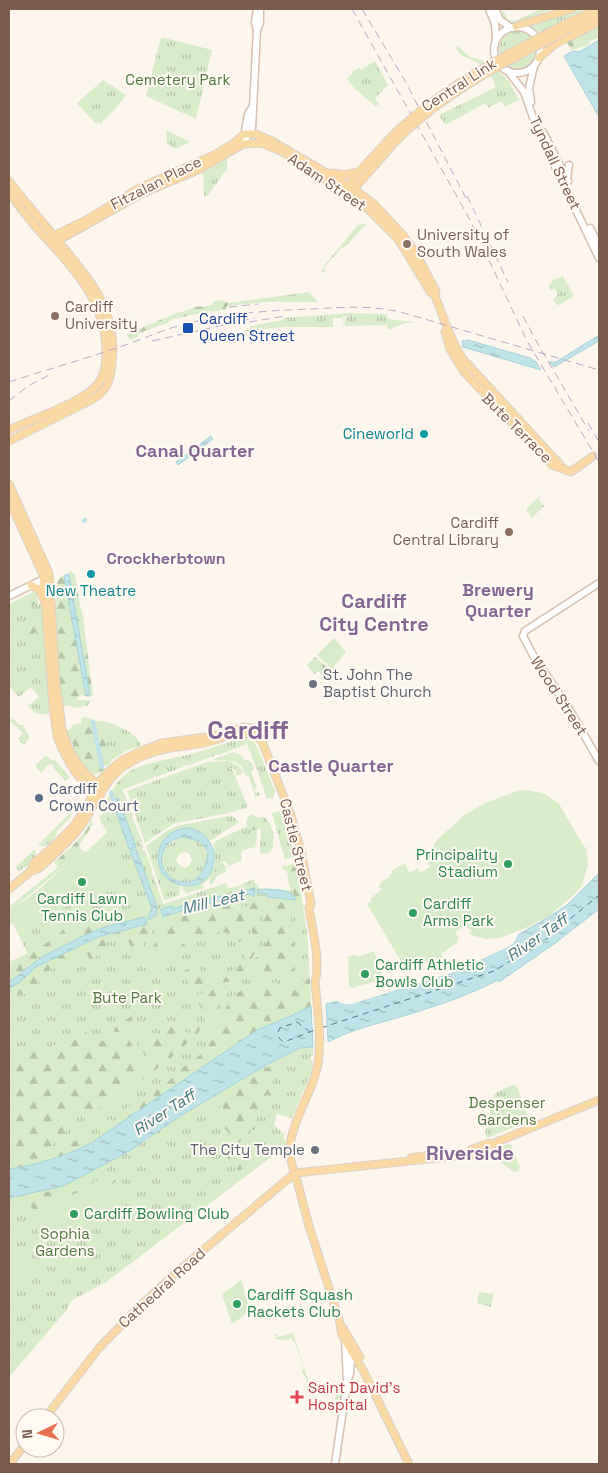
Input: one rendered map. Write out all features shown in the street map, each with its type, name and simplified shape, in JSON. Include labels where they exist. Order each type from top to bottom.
[{"type":"main road","points":[[514,27],[572,9]]},
{"type":"main road","name":"Central Link","points":[[349,190],[360,171],[426,105],[444,92],[507,55],[568,26],[597,9]]},
{"type":"main road","name":"Central Link","points":[[568,26],[599,15]]},
{"type":"main road","points":[[539,58],[555,44],[599,22]]},
{"type":"main road","name":"Central Link","points":[[349,190],[395,137]]},
{"type":"main road","name":"Adam Street","points":[[246,139],[275,148],[380,210],[403,235],[421,260],[436,291],[446,326],[446,338],[453,349]]},
{"type":"main road","name":"Adam Street","points":[[246,139],[273,141],[325,171],[349,190]]},
{"type":"main road","name":"Fitzalan Place","points":[[53,240],[143,193],[200,169],[246,139]]},
{"type":"main road","name":"Fitzalan Place","points":[[53,240],[141,187],[246,139]]},
{"type":"main road","points":[[325,171],[341,175],[360,171]]},
{"type":"main road","points":[[9,181],[82,281],[99,310],[104,331],[106,354],[105,366],[96,387],[77,399],[9,430]]},
{"type":"main road","points":[[9,193],[93,286],[106,312],[112,346],[112,364],[108,383],[104,391],[94,399],[9,441]]},
{"type":"main road","name":"Bute Terrace","points":[[453,349],[460,368],[548,461],[571,472],[590,458]]},
{"type":"main road","points":[[9,484],[45,563],[62,729],[68,747],[78,764],[99,789]]},
{"type":"main road","points":[[9,500],[47,578],[45,602],[56,731],[62,750],[72,768],[81,780],[99,789]]},
{"type":"main road","points":[[31,585],[41,592],[45,602]]},
{"type":"main road","points":[[9,889],[31,872],[33,864],[74,826],[99,789],[107,773],[122,761],[162,743],[213,736],[246,726],[258,731],[262,735],[261,739]]},
{"type":"main road","points":[[99,789],[128,763],[172,747],[208,743],[243,732],[261,739]]},
{"type":"main road","name":"Castle Street","points":[[261,739],[291,815],[299,844],[311,905],[312,934],[316,946],[317,975],[315,981],[319,1000],[321,1048],[316,1074],[292,1137],[291,1159],[309,1226],[339,1321]]},
{"type":"main road","points":[[295,1173],[402,1163],[469,1153],[599,1100]]},
{"type":"main road","name":"Cathedral Road","points":[[53,1408],[102,1344],[140,1306],[176,1273],[295,1173]]},
{"type":"main road","points":[[339,1321],[352,1352],[364,1372],[409,1464]]},
{"type":"main road","points":[[339,1321],[339,1325],[348,1342],[371,1377],[414,1464]]},
{"type":"street","points":[[246,139],[252,124],[257,30],[260,23],[258,9]]},
{"type":"street","points":[[488,9],[495,24],[496,39],[494,46],[496,60],[499,64],[508,71],[516,73],[523,72],[534,66],[539,58],[540,50],[535,37],[528,30],[514,27],[500,20],[495,9]]},
{"type":"street","points":[[496,39],[504,31],[514,27]]},
{"type":"street","name":"Tyndall Street","points":[[534,66],[529,88],[532,105],[599,246]]},
{"type":"street","name":"Tyndall Street","points":[[508,71],[524,92],[548,152],[599,258]]},
{"type":"street","points":[[567,179],[569,164]]},
{"type":"street","points":[[9,596],[47,578]]},
{"type":"street","name":"Wood Street","points":[[599,583],[525,631],[523,636],[599,761]]},
{"type":"street","points":[[347,1382],[345,1377],[348,1342]]},
{"type":"street","points":[[335,1464],[352,1352]]},
{"type":"street","points":[[350,1374],[356,1370],[364,1372]]},
{"type":"green space","points":[[500,9],[502,9],[508,20],[515,21],[541,9],[553,9],[512,24],[506,22]]},
{"type":"green space","points":[[577,9],[590,9],[541,33],[529,25]]},
{"type":"green space","points":[[599,23],[599,37],[588,45],[572,50],[567,43],[568,40]]},
{"type":"green space","points":[[518,31],[531,37],[537,50],[531,63],[518,69],[505,63],[499,50],[505,37]]},
{"type":"green space","name":"Cemetery Park","points":[[161,37],[212,50],[196,119],[146,96]]},
{"type":"green space","points":[[455,46],[470,57],[488,62],[508,80],[519,100],[504,107],[502,101],[488,108],[486,103],[445,125],[439,115],[496,87],[491,76],[488,77],[482,65],[461,55]]},
{"type":"green space","points":[[375,61],[388,85],[375,98],[379,104],[375,106],[353,87],[347,78],[352,72],[359,68],[361,70]]},
{"type":"green space","points":[[103,80],[126,95],[99,125],[99,121],[96,124],[77,103]]},
{"type":"green space","points":[[166,131],[190,142],[175,149],[167,143]]},
{"type":"green space","points":[[227,159],[227,169],[207,196],[204,196],[203,173]]},
{"type":"green space","points":[[367,223],[323,269],[325,271],[323,274],[322,271],[323,267],[358,225]]},
{"type":"green space","points":[[563,276],[574,296],[559,305],[553,299],[558,294],[555,289],[550,290],[549,286],[553,280]]},
{"type":"green space","points":[[309,292],[318,302],[267,302],[226,306],[229,303]]},
{"type":"green space","points":[[221,300],[229,303],[225,310],[210,311],[174,319],[139,333],[137,337],[131,340],[127,336],[127,334],[179,312],[195,307],[210,306],[215,301]]},
{"type":"green space","points":[[351,313],[382,314],[387,315],[387,319],[414,322],[405,323],[388,330],[387,325],[345,326],[346,318],[348,317],[343,316],[343,318],[333,318],[333,327],[284,327],[238,332],[250,329],[250,326],[283,320],[283,318]]},
{"type":"green space","points":[[546,490],[538,499],[544,506],[532,518],[526,509]]},
{"type":"green space","points":[[71,571],[75,575],[82,610],[93,696],[90,696],[69,574],[64,576],[86,696],[80,695],[76,700],[91,700],[87,706],[73,708],[69,705],[63,707],[61,705],[63,695],[60,693],[54,632],[56,631],[54,613],[58,579]]},
{"type":"green space","points":[[33,592],[37,595],[38,604],[41,604],[47,672],[50,713],[43,714],[35,713],[28,706],[39,697],[31,687],[19,697],[9,686],[9,604]]},
{"type":"green space","points":[[34,593],[36,603],[9,615],[9,605]]},
{"type":"green space","points":[[33,618],[40,618],[42,626],[44,639],[41,650],[37,647],[36,631],[23,642],[20,640]]},
{"type":"green space","points":[[334,638],[346,652],[332,669],[317,655]]},
{"type":"green space","points":[[315,657],[329,669],[323,677],[319,671],[314,674],[307,665]]},
{"type":"green space","points":[[84,717],[99,721],[103,736],[108,741],[106,753],[111,760],[109,765],[104,766],[103,771],[96,774],[87,771],[84,767],[73,748],[73,744],[69,742],[69,737],[66,733],[73,725],[81,723],[81,719]]},
{"type":"green space","points":[[13,718],[19,725],[23,725],[30,738],[23,745],[18,738],[23,734],[22,732],[10,721]]},
{"type":"green space","points":[[103,721],[118,726],[134,735],[141,742],[140,746],[126,751],[107,763],[98,722]]},
{"type":"green space","name":"Bute Park","points":[[245,738],[254,742],[257,747],[275,791],[273,798],[267,799],[258,773],[259,770],[257,770],[247,744],[187,766],[184,765],[156,777],[154,775],[153,778],[122,790],[142,841],[140,843],[143,846],[142,850],[145,850],[153,873],[151,875],[154,876],[163,904],[226,883],[228,888],[236,887],[254,879],[255,884],[259,885],[258,888],[301,891],[308,941],[311,1006],[257,1030],[91,1143],[52,1160],[9,1169],[9,982],[32,963],[13,923],[9,925],[9,910],[24,926],[122,880],[102,837],[107,832],[99,818],[133,776],[159,761],[192,754]]},
{"type":"green space","points":[[234,752],[242,756],[244,760],[252,763],[254,770],[251,772],[257,788],[254,789],[260,795],[255,797],[249,776],[246,776],[240,765],[232,761],[212,760]]},
{"type":"green space","points":[[46,755],[51,760],[55,760],[70,777],[65,781],[49,764],[41,773],[35,766]]},
{"type":"green space","points":[[159,761],[161,764],[155,770],[133,776],[128,786],[122,788],[127,800],[126,807],[121,816],[113,822],[101,809],[118,782],[132,770]]},
{"type":"green space","points":[[228,761],[238,765],[244,773],[237,776],[235,769],[230,768],[233,770],[247,806],[246,808],[173,824],[145,843],[127,791],[207,762]]},
{"type":"green space","name":"Principality Stadium","points":[[526,790],[543,793],[559,804],[585,848],[589,847],[586,850],[588,865],[582,885],[576,893],[549,916],[530,926],[500,938],[485,939],[469,934],[471,930],[465,926],[455,932],[459,938],[458,942],[441,954],[443,958],[439,961],[436,957],[419,965],[413,961],[402,963],[367,904],[381,890],[379,886],[382,881],[390,877],[391,871],[405,863],[409,873],[418,868],[420,873],[431,866],[428,865],[430,851],[435,842],[464,815],[485,803],[517,791]]},
{"type":"green space","points":[[72,811],[71,817],[56,832],[57,834],[51,842],[44,846],[38,845]]},
{"type":"green space","points":[[279,811],[295,856],[285,860],[272,813]]},
{"type":"green space","points":[[252,814],[259,818],[265,817],[268,823],[257,830],[250,830],[246,824],[248,817]]},
{"type":"green space","points":[[229,816],[234,817],[239,822],[210,841],[202,833],[190,828],[160,847],[162,872],[175,883],[181,885],[179,896],[164,900],[146,846],[176,826]]},
{"type":"green space","points":[[256,816],[257,837],[255,847],[243,850],[241,853],[242,860],[229,866],[225,861],[218,864],[212,876],[202,885],[204,888],[182,895],[186,893],[182,890],[183,885],[188,886],[214,865],[214,842],[247,826]]},
{"type":"green space","points":[[261,817],[270,823],[274,836],[273,847],[270,852],[263,854],[260,853]]},
{"type":"green space","points":[[92,819],[93,824],[79,846],[81,849],[66,865],[17,905],[14,907],[10,906],[58,867],[54,862],[76,842]]},
{"type":"green space","name":"Cardiff Lawn Tennis Club","points":[[102,837],[123,880],[24,926],[9,910],[9,907],[22,902],[46,884],[81,849],[86,852]]},
{"type":"green space","points":[[185,837],[199,842],[206,850],[207,860],[204,870],[196,878],[187,882],[176,881],[162,867],[161,861],[164,850],[179,838]],"holes":[[[180,853],[190,854],[192,861],[188,867],[184,868],[178,864],[176,860]]]},
{"type":"green space","points":[[35,849],[34,859],[19,871],[16,867]]},
{"type":"green space","points":[[223,863],[226,867],[226,872],[217,876],[211,886],[209,881],[218,864]]},
{"type":"green space","points":[[283,864],[286,866],[292,864],[296,866],[303,906],[299,914],[293,903],[293,900],[296,900],[296,898],[289,885],[287,871],[282,869]]},
{"type":"green space","points":[[236,896],[240,906],[250,905],[262,897],[270,901],[285,902],[293,912],[291,917],[294,948],[293,974],[282,969],[280,973],[274,973],[270,980],[257,980],[257,970],[251,970],[249,966],[269,939],[266,931],[268,926],[259,914],[261,926],[260,941],[254,955],[237,980],[193,988],[181,973],[191,967],[199,967],[202,977],[232,971],[241,963],[248,946],[253,941],[252,930],[248,926],[246,939],[239,942],[233,942],[229,934],[221,931],[189,938],[178,931],[176,933],[178,940],[187,949],[174,947],[167,954],[155,931],[160,923],[166,925],[166,914],[175,910]]},
{"type":"green space","points":[[88,913],[92,916],[93,926],[97,930],[39,957],[9,982],[9,962],[30,952],[25,940],[27,938],[31,943],[44,945],[60,933],[68,924],[82,921]]},
{"type":"green space","points":[[144,926],[165,956],[163,959],[153,961],[146,954],[146,951],[153,946],[154,941],[144,943],[142,952],[137,953],[125,938],[106,944],[110,949],[106,957],[96,956],[91,962],[86,952],[66,966],[48,970],[37,986],[27,991],[26,994],[9,993],[9,990],[20,984],[33,969],[75,948],[98,937]]},
{"type":"green space","name":"Cardiff Athletic Bowls Club","points":[[374,951],[384,979],[352,988],[349,986],[348,957],[356,954],[357,957]]},
{"type":"green space","points":[[305,978],[310,979],[311,1006],[302,1015],[294,1014],[290,1009],[287,1013],[284,1013],[285,1017],[268,1023],[270,1026],[264,1030],[257,1030],[155,1101],[151,1097],[151,1093],[163,1086],[204,1050],[210,1033],[235,994],[252,985],[278,982],[274,991],[280,996],[297,989],[296,987]]},
{"type":"green space","points":[[220,988],[231,989],[205,1023],[204,1014],[195,995]]},
{"type":"green space","points":[[132,1016],[133,1018],[129,1025],[137,1039],[129,1040],[133,1047],[133,1069],[152,1058],[151,1056],[145,1056],[138,1045],[141,1040],[147,1047],[151,1046],[147,1036],[149,1033],[162,1034],[170,1028],[181,1026],[185,1032],[190,1033],[197,1027],[196,1023],[201,1022],[202,1025],[198,1037],[170,1059],[159,1049],[158,1053],[161,1058],[158,1068],[150,1076],[148,1073],[144,1073],[145,1076],[135,1093],[116,1101],[108,1102],[111,1104],[110,1108],[106,1109],[102,1106],[87,1120],[75,1112],[71,1115],[65,1136],[43,1151],[46,1153],[89,1137],[91,1143],[51,1159],[9,1169],[9,1069],[21,1057],[65,1041],[82,1031],[87,1033],[91,1040],[121,1042],[124,1039],[124,1034],[115,1032],[112,1029]]},
{"type":"green space","points":[[189,1041],[193,1044],[182,1055],[119,1104],[114,1101],[175,1055]]},
{"type":"green space","name":"Sophia Gardens","points":[[313,1047],[313,1055],[309,1058],[313,1062],[312,1070],[292,1118],[277,1114],[274,1125],[285,1135],[283,1136],[286,1148],[282,1149],[105,1283],[72,1300],[66,1311],[9,1377],[9,1198],[63,1186],[126,1153],[185,1113],[268,1064],[300,1048]]},
{"type":"green space","points":[[270,1067],[275,1077],[271,1085],[275,1090],[272,1096],[267,1095],[264,1098],[265,1103],[259,1109],[255,1110],[258,1115],[255,1121],[256,1128],[254,1130],[249,1129],[247,1135],[240,1142],[243,1154],[238,1158],[242,1169],[239,1171],[227,1158],[228,1153],[234,1151],[227,1140],[229,1133],[223,1124],[223,1120],[227,1118],[226,1112],[221,1106],[213,1111],[209,1107],[207,1097],[213,1091],[218,1095],[263,1068]]},
{"type":"green space","name":"Despenser Gardens","points":[[512,1085],[517,1086],[529,1121],[487,1138],[485,1133],[494,1094]]},
{"type":"green space","points":[[138,1100],[146,1101],[147,1106],[120,1124],[118,1117],[126,1108]]},
{"type":"green space","points":[[110,1119],[115,1121],[116,1127],[102,1136],[99,1130],[102,1124]]},
{"type":"green space","points":[[508,1144],[511,1145],[520,1168],[517,1172],[514,1172],[491,1155],[492,1151]]},
{"type":"green space","name":"Cardiff Bowling Club","points":[[107,1175],[116,1181],[112,1185],[124,1206],[95,1223],[96,1221],[53,1239],[51,1242],[26,1197],[62,1188],[66,1194],[81,1189]]},
{"type":"green space","name":"Cardiff Bowling Club","points":[[105,1178],[121,1206],[56,1244],[40,1217],[41,1211]]},
{"type":"green space","points":[[9,1248],[17,1256],[15,1258],[32,1272],[9,1291]]},
{"type":"green space","name":"Cardiff Squash Rackets Club","points":[[241,1280],[249,1306],[245,1315],[232,1324],[222,1294]]},
{"type":"green space","points":[[479,1292],[494,1294],[491,1307],[477,1303]]},
{"type":"green space","points":[[293,1333],[311,1390],[316,1388],[341,1390],[336,1403],[328,1403],[329,1400],[335,1401],[336,1394],[333,1393],[333,1390],[330,1390],[328,1396],[328,1392],[315,1391],[314,1393],[309,1393],[306,1379],[301,1370],[304,1369],[295,1343],[290,1337],[288,1340],[276,1339],[275,1334],[278,1337]]},
{"type":"water","points":[[599,40],[599,117],[564,56],[573,51],[579,52]]},
{"type":"water","points":[[599,335],[599,341],[554,367],[549,362],[556,362]]},
{"type":"water","points":[[468,340],[530,358],[536,362],[541,370],[463,347],[462,341]]},
{"type":"water","points":[[211,436],[213,439],[178,465],[176,462]]},
{"type":"water","points":[[69,574],[90,696],[86,696],[64,576]]},
{"type":"water","points":[[118,798],[136,847],[129,849],[113,802]]},
{"type":"water","points":[[190,828],[202,834],[210,842],[214,853],[214,863],[210,873],[203,881],[194,885],[181,885],[170,880],[162,873],[159,864],[158,854],[162,844],[168,836],[178,830]],"holes":[[[185,837],[201,842],[208,852],[204,869],[197,878],[187,882],[178,881],[169,876],[163,868],[161,859],[169,843]]]},
{"type":"water","points":[[136,849],[157,907],[156,915],[149,920],[152,908],[130,851]]},
{"type":"water","name":"River Taff","points":[[599,873],[599,909],[554,944],[499,982],[498,980],[450,1001],[354,1031],[328,1042],[326,1004],[338,1001],[354,1003],[454,972],[508,947],[519,934],[567,905]]},
{"type":"water","name":"Mill Leat","points":[[255,888],[254,897],[251,894],[244,895],[193,907],[163,917],[161,909],[172,906],[173,909]]},
{"type":"water","points":[[265,889],[287,892],[294,896],[296,900],[267,897],[267,894],[257,893],[257,890]]},
{"type":"water","points":[[145,917],[147,924],[98,937],[36,967],[19,983],[9,988],[9,982],[42,957],[105,927]]},
{"type":"water","name":"River Taff","points":[[311,1006],[313,1047],[300,1048],[268,1064],[185,1113],[126,1153],[63,1186],[9,1198],[9,1169],[51,1159],[91,1143],[257,1030]]},
{"type":"pier","points":[[518,933],[515,942],[506,948],[454,972],[352,1004],[344,1004],[334,1000],[353,1001],[453,970],[505,946]]},
{"type":"waterway","points":[[93,722],[102,767]]},
{"type":"waterway","points":[[111,793],[115,804]]},
{"type":"ferry route","points":[[321,1028],[494,971],[545,940],[599,895]]},
{"type":"ferry route","points":[[310,1032],[297,1022],[280,1028],[278,1034],[279,1038],[284,1042],[315,1030]]},
{"type":"railway","points":[[352,9],[470,220],[527,341],[599,462]]},
{"type":"railway","points":[[362,9],[404,79],[468,202]]},
{"type":"railway","points":[[467,196],[508,282]]},
{"type":"railway","points":[[229,307],[258,304]]},
{"type":"railway","points":[[9,382],[193,322],[223,316],[283,310],[348,307],[393,310],[599,370]]},
{"type":"railway","points":[[249,322],[286,316]]},
{"type":"railway","points":[[523,316],[589,431]]},
{"type":"railway","points":[[152,341],[255,318]]},
{"type":"railway","points":[[9,401],[28,386],[49,375]]},
{"type":"railway","points":[[588,423],[599,442]]},
{"type":"place","name":"University of South Wales","points":[[407,244]]},
{"type":"place","name":"Cardiff University","points":[[55,316]]},
{"type":"place","name":"Cardiff Queen Street","points":[[188,328]]},
{"type":"place","name":"Cineworld","points":[[424,434]]},
{"type":"place","name":"Cardiff Central Library","points":[[509,532]]},
{"type":"place","name":"New Theatre","points":[[91,574]]},
{"type":"place","name":"St. John The Baptist Church","points":[[313,684]]},
{"type":"place","name":"Cardiff Crown Court","points":[[39,798]]},
{"type":"place","name":"Principality Stadium","points":[[508,864]]},
{"type":"place","name":"Cardiff Lawn Tennis Club","points":[[82,882]]},
{"type":"place","name":"Cardiff Arms Park","points":[[413,913]]},
{"type":"place","name":"Cardiff Athletic Bowls Club","points":[[365,974]]},
{"type":"place","name":"The City Temple","points":[[315,1150]]},
{"type":"place","name":"Cardiff Bowling Club","points":[[74,1214]]},
{"type":"place","name":"Cardiff Squash Rackets Club","points":[[237,1304]]},
{"type":"place","name":"Saint David's Hospital","points":[[297,1397]]},
{"type":"district","name":"Canal Quarter","points":[[195,451]]},
{"type":"district","name":"Crockherbtown","points":[[166,558]]},
{"type":"district","name":"Brewery Quarter","points":[[498,600]]},
{"type":"district","name":"Cardiff City Centre","points":[[374,612]]},
{"type":"district","name":"Cardiff","points":[[248,730]]},
{"type":"district","name":"Castle Quarter","points":[[331,766]]},
{"type":"district","name":"Riverside","points":[[470,1153]]}]
